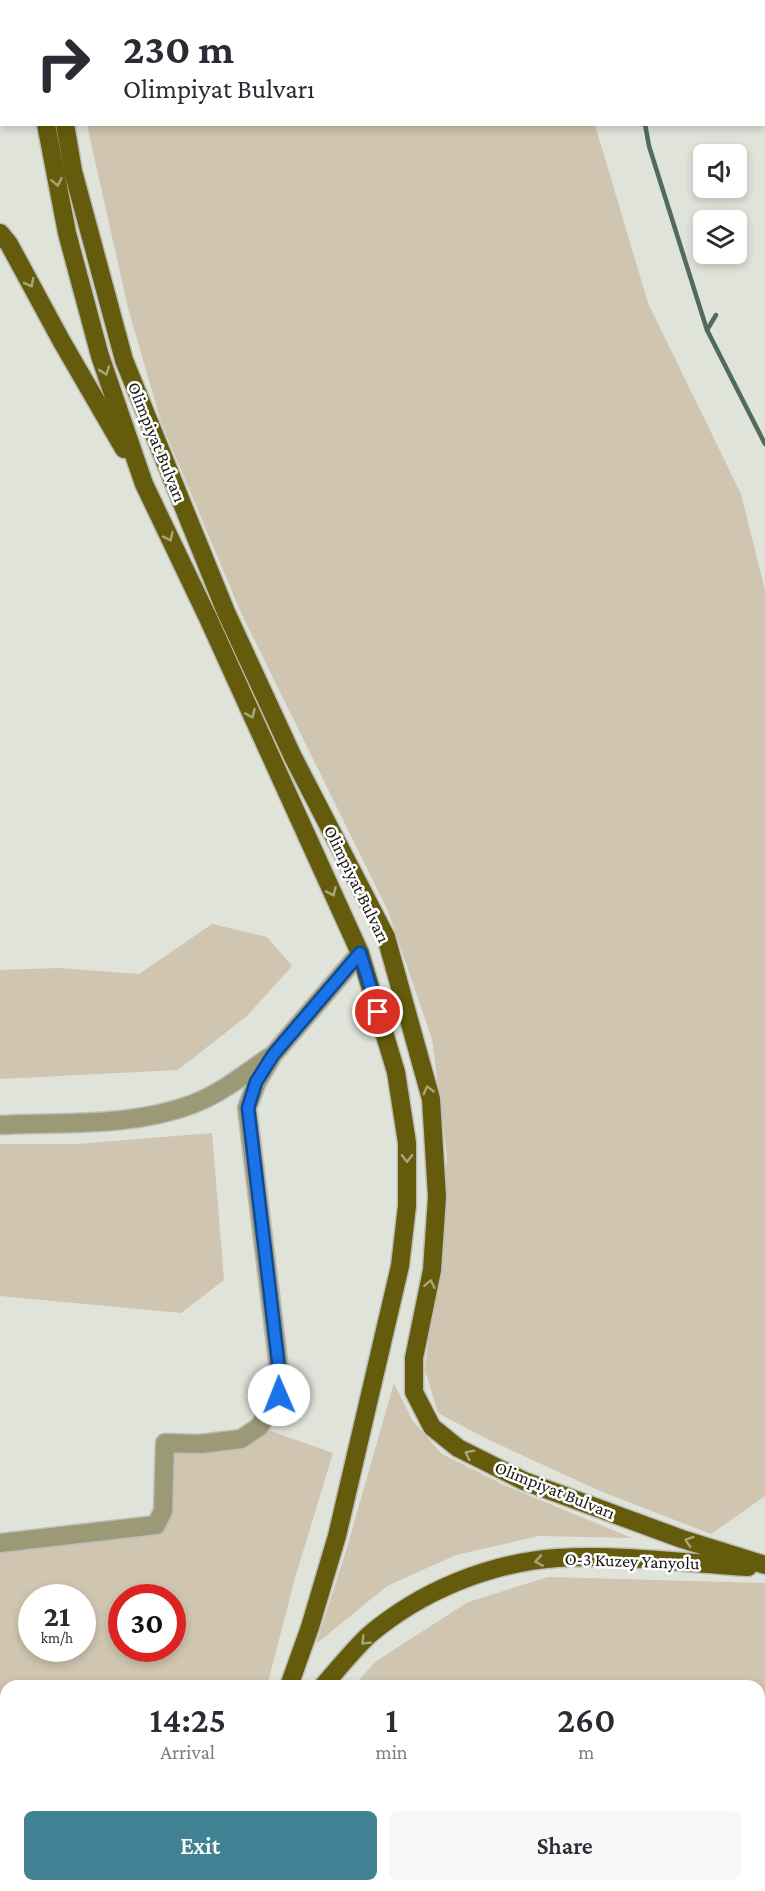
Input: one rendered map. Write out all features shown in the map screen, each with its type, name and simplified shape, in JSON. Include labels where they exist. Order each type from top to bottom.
[{"type":"main road","name":"Olimpiyat Bulvarı","points":[[46,126],[67,233],[100,356],[144,484],[213,629],[360,953],[396,1072],[407,1143],[407,1206],[400,1266],[337,1536],[310,1627],[291,1680]]},
{"type":"main road","name":"Olimpiyat Bulvarı","points":[[65,126],[73,171],[124,360],[226,612],[293,758],[386,937],[431,1099],[437,1197],[432,1270],[414,1358],[414,1392],[432,1427],[458,1448],[524,1481],[682,1539],[765,1566]]},
{"type":"main road","points":[[0,233],[9,244],[62,342],[144,484]]},
{"type":"main road","name":"O-3 Kuzey Yanyolu","points":[[329,1680],[368,1636],[414,1602],[454,1583],[501,1567],[556,1558],[618,1558],[765,1566]]},
{"type":"street","points":[[0,1543],[156,1525],[163,1511],[165,1443],[200,1444],[241,1438],[259,1427],[279,1395],[278,1361],[248,1108],[256,1082],[273,1055],[360,953]]},
{"type":"street","points":[[0,1125],[129,1119],[158,1114],[194,1104],[273,1055]]},
{"type":"shaded area","points":[[87,126],[595,126],[648,303],[741,494],[765,590],[765,1496],[711,1534],[600,1491],[487,1439],[438,1413],[425,1370],[447,1157],[432,1039],[388,911],[241,613],[161,422],[128,308]]},
{"type":"shaded area","points":[[212,924],[267,937],[292,966],[248,1015],[178,1070],[0,1079],[0,970],[59,968],[139,974]]},
{"type":"shaded area","points":[[212,1133],[224,1280],[181,1313],[0,1296],[0,1144],[77,1144]]},
{"type":"shaded area","points":[[394,1383],[412,1420],[442,1454],[504,1485],[632,1538],[539,1536],[456,1555],[387,1586],[316,1644],[346,1551]]},
{"type":"shaded area","points":[[265,1429],[333,1453],[295,1578],[269,1680],[0,1680],[0,1549],[158,1531],[171,1514],[172,1453],[243,1446]]},
{"type":"shaded area","points":[[548,1577],[765,1583],[765,1680],[359,1680],[375,1662],[468,1602]]},
{"type":"waterway","points":[[645,126],[649,146],[707,330],[765,444]]},
{"type":"waterway","points":[[707,330],[716,315]]},
{"type":"route","points":[[279,1395],[278,1361],[248,1108],[256,1082],[273,1055],[360,953],[378,1012]]}]
